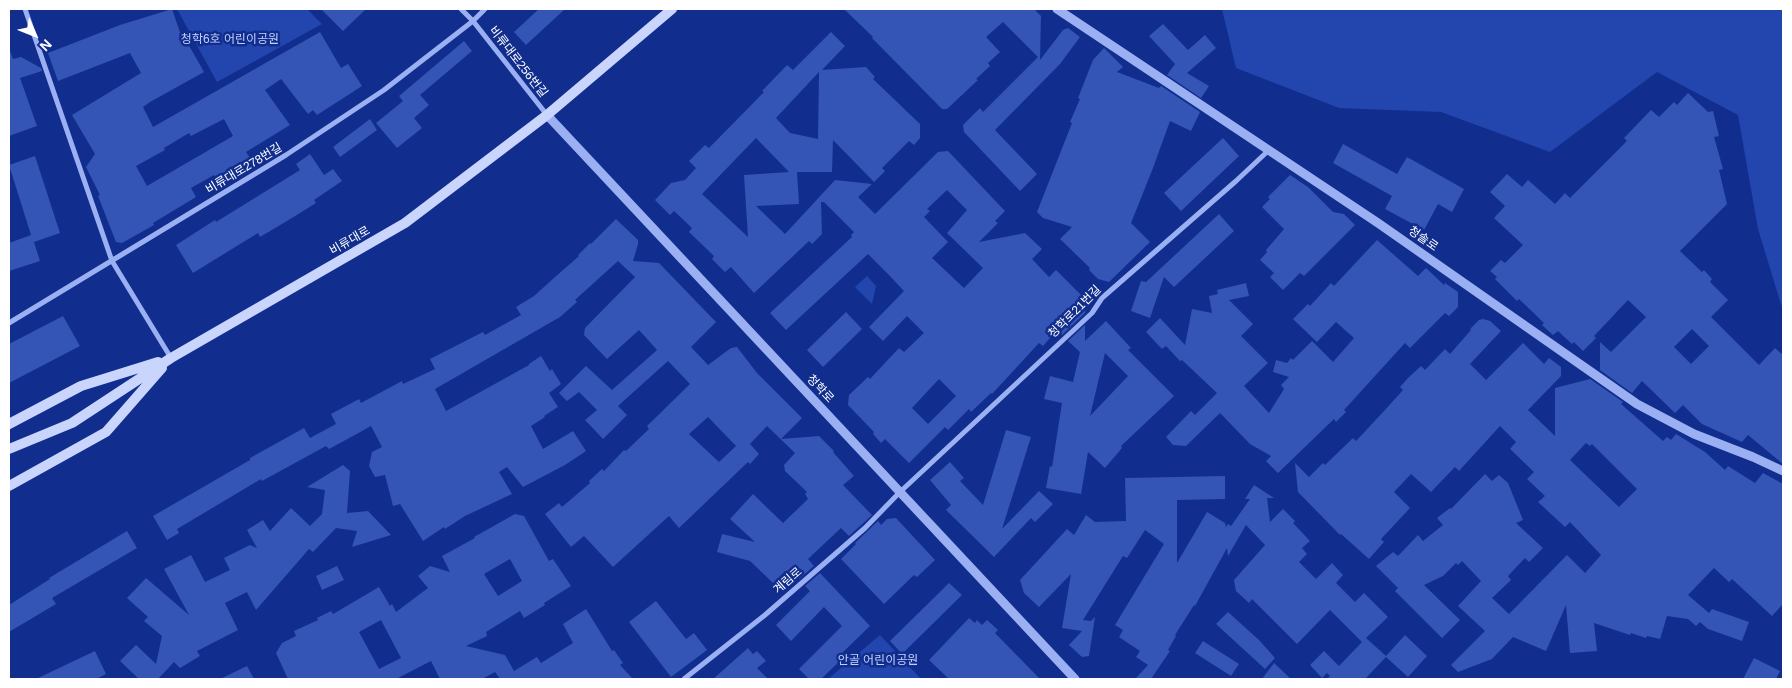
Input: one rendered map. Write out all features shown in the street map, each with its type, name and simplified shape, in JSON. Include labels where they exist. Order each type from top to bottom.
[{"type":"main road","name":"비류대로","points":[[9,449],[72,423],[171,358],[406,223],[547,115],[672,9]]},
{"type":"main road","points":[[9,424],[81,386],[171,358]]},
{"type":"main road","points":[[9,486],[106,432],[171,358]]},
{"type":"street","points":[[25,9],[112,260],[171,358]]},
{"type":"street","name":"비류대로256번길","points":[[461,9],[473,21],[547,115]]},
{"type":"street","name":"비류대로256번길","points":[[384,90],[473,21],[485,9]]},
{"type":"street","name":"청솔로","points":[[1057,9],[1385,228],[1637,404],[1694,434],[1783,471]]},
{"type":"street","name":"비류대로278번길","points":[[9,323],[286,155],[384,90]]},
{"type":"street","name":"청학로","points":[[547,115],[1076,679]]},
{"type":"street","name":"청학로21번길","points":[[900,492],[1092,313],[1102,298],[1236,181],[1268,150]]},
{"type":"street","name":"계림로","points":[[684,679],[765,615],[865,528],[900,492]]},
{"type":"green space","name":"청학6호 어린이공원","points":[[177,9],[307,9],[322,24],[217,82]]},
{"type":"green space","points":[[1222,9],[1783,9],[1783,311],[1758,229],[1738,115],[1657,72],[1550,152],[1441,112],[1339,108],[1236,68]]},
{"type":"green space","points":[[867,276],[876,286],[872,304],[855,287]]},
{"type":"green space","name":"안골 어린이공원","points":[[880,635],[921,679],[828,679]]},
{"type":"building","points":[[172,9],[184,44],[187,42],[204,72],[143,107],[153,127],[320,32],[341,68],[348,64],[362,86],[317,115],[313,110],[308,114],[281,79],[265,90],[290,125],[246,152],[253,162],[219,182],[214,175],[191,188],[196,197],[153,223],[154,225],[122,243],[116,242],[98,196],[100,195],[86,167],[95,154],[72,115],[141,73],[130,53],[58,81],[48,53],[120,25]],"holes":[[[224,119],[233,136],[147,186],[136,166],[165,150],[164,148],[189,133],[191,136]]]},
{"type":"building","points":[[321,9],[366,9],[343,31]]},
{"type":"building","points":[[539,9],[565,9],[526,45],[514,32]]},
{"type":"building","points":[[844,9],[1034,9],[1041,16],[1040,60],[1063,30],[1068,28],[1080,37],[1060,64],[995,130],[1037,174],[1020,191],[964,132],[963,125],[980,108],[983,112],[1038,57],[1003,22],[986,37],[1000,52],[988,63],[990,66],[976,79],[978,80],[947,109],[942,109]]},
{"type":"building","points":[[1163,24],[1188,50],[1205,35],[1216,48],[1187,73],[1209,86],[1201,98],[1167,75],[1175,64],[1149,36]]},
{"type":"building","points":[[831,32],[845,46],[822,70],[866,67],[875,77],[873,79],[920,124],[920,138],[914,145],[909,141],[882,168],[885,171],[874,182],[833,140],[832,172],[797,172],[799,204],[756,206],[785,234],[835,180],[872,184],[858,197],[875,214],[938,152],[948,151],[1005,211],[995,221],[998,223],[979,242],[1025,233],[1042,249],[1032,259],[1049,277],[1056,270],[1086,300],[1085,313],[1062,335],[1057,330],[1043,346],[1039,343],[992,394],[971,412],[969,409],[948,430],[945,427],[909,463],[885,439],[881,443],[873,434],[874,432],[848,405],[849,395],[868,377],[870,379],[899,348],[904,352],[924,333],[907,316],[883,341],[869,327],[904,291],[868,254],[786,330],[770,313],[852,237],[851,235],[854,232],[824,202],[821,202],[822,234],[812,244],[809,241],[754,293],[731,267],[725,272],[712,259],[714,256],[689,232],[692,228],[674,211],[670,215],[655,200],[671,183],[685,180],[696,168],[689,161],[705,145],[709,148],[764,92],[762,91],[787,65],[793,70]],"holes":[[[819,72],[818,139],[790,133],[776,118]],[[756,138],[789,172],[744,175],[748,237],[702,194]],[[947,190],[967,210],[947,233],[983,268],[964,288],[932,258],[948,242],[924,217],[930,211],[927,209]],[[939,379],[956,396],[928,424],[912,408]]]},
{"type":"building","points":[[464,41],[472,51],[420,95],[429,105],[414,118],[422,128],[397,148],[376,123],[403,101],[399,96]]},
{"type":"building","points":[[1104,48],[1123,67],[1117,72],[1159,88],[1161,86],[1200,112],[1191,131],[1170,121],[1131,223],[1150,242],[1109,282],[1098,279],[1089,270],[1090,268],[1060,239],[1072,227],[1043,218],[1037,212],[1072,123],[1070,122],[1080,99],[1078,98],[1093,60]]},
{"type":"building","points":[[9,51],[13,59],[21,57],[41,68],[42,71],[20,78],[37,126],[9,136]]},
{"type":"building","points":[[1688,93],[1708,112],[1713,111],[1719,136],[1714,137],[1723,169],[1719,170],[1727,204],[1680,251],[1702,272],[1704,270],[1712,279],[1710,282],[1728,300],[1711,317],[1759,365],[1775,348],[1783,355],[1783,464],[1748,435],[1742,442],[1702,424],[1683,405],[1675,413],[1642,381],[1632,393],[1600,370],[1600,342],[1611,352],[1646,317],[1628,300],[1594,336],[1596,338],[1583,351],[1558,331],[1553,335],[1542,325],[1544,323],[1519,299],[1517,301],[1495,279],[1497,277],[1490,271],[1501,260],[1505,263],[1523,245],[1494,218],[1505,206],[1490,192],[1507,174],[1522,187],[1528,180],[1555,204],[1565,193],[1570,198],[1627,141],[1624,138],[1651,110],[1659,117],[1674,102],[1677,105]],"holes":[[[1692,329],[1709,346],[1691,364],[1674,347]]]},
{"type":"building","points":[[370,119],[377,130],[340,157],[333,147]]},
{"type":"building","points":[[1223,138],[1239,156],[1181,211],[1164,193]]},
{"type":"building","points":[[1343,144],[1397,174],[1407,157],[1464,189],[1452,212],[1438,204],[1424,230],[1385,209],[1392,196],[1333,163]]},
{"type":"building","points":[[310,154],[324,175],[333,169],[342,181],[314,200],[316,203],[287,221],[260,237],[258,233],[193,273],[176,245],[300,170],[296,164]]},
{"type":"building","points":[[35,156],[60,233],[34,242],[40,261],[9,271],[9,243],[31,235],[9,165]]},
{"type":"building","points":[[1290,175],[1308,187],[1333,212],[1344,214],[1355,225],[1304,276],[1300,273],[1283,290],[1270,277],[1274,273],[1260,260],[1284,229],[1262,207],[1270,199],[1268,197]]},
{"type":"building","points":[[1219,214],[1234,231],[1174,287],[1164,277],[1150,318],[1131,311],[1141,281],[1146,282]]},
{"type":"building","points":[[616,219],[638,240],[633,261],[659,263],[716,322],[691,347],[708,365],[731,348],[737,347],[757,373],[802,418],[781,439],[819,436],[854,476],[843,485],[872,515],[849,536],[841,528],[808,559],[814,566],[799,579],[794,574],[790,577],[785,571],[773,583],[750,561],[717,552],[722,534],[755,542],[730,519],[753,494],[783,523],[808,499],[805,494],[807,492],[785,471],[784,465],[795,453],[767,426],[750,444],[759,454],[750,464],[748,462],[679,528],[669,516],[613,567],[584,536],[571,547],[545,514],[559,503],[562,507],[590,483],[589,481],[602,469],[604,471],[624,450],[626,451],[649,429],[647,426],[690,384],[668,361],[618,406],[627,415],[603,439],[585,420],[597,410],[579,392],[567,401],[559,393],[586,366],[612,390],[657,350],[639,330],[607,359],[584,335],[585,328],[635,277],[618,261],[575,300],[577,302],[560,317],[435,389],[446,411],[529,365],[541,356],[561,384],[549,393],[558,407],[531,426],[543,449],[573,431],[586,451],[565,465],[523,487],[507,467],[499,472],[512,494],[465,516],[445,529],[444,527],[423,541],[400,504],[393,506],[385,475],[375,477],[369,466],[372,452],[382,447],[371,426],[329,449],[326,446],[262,481],[261,479],[177,529],[179,533],[167,540],[153,516],[304,428],[310,438],[336,424],[331,414],[359,399],[361,403],[402,381],[403,384],[435,369],[430,359],[483,332],[485,335],[521,315],[516,307],[534,296],[579,256]],"holes":[[[708,417],[736,446],[719,462],[689,434]]]},
{"type":"building","points":[[1377,240],[1418,276],[1426,268],[1444,285],[1445,283],[1458,292],[1458,307],[1449,316],[1445,313],[1410,348],[1405,343],[1344,410],[1346,412],[1336,422],[1334,419],[1278,473],[1266,461],[1271,456],[1250,444],[1220,413],[1186,446],[1173,445],[1166,437],[1191,411],[1195,415],[1217,393],[1182,360],[1180,361],[1166,346],[1162,349],[1146,332],[1160,318],[1185,345],[1192,309],[1212,313],[1209,296],[1218,294],[1217,290],[1246,283],[1249,296],[1229,300],[1253,324],[1241,336],[1268,363],[1244,386],[1269,413],[1284,389],[1281,385],[1289,377],[1273,372],[1276,360],[1287,363],[1291,358],[1293,360],[1312,341],[1333,362],[1354,338],[1336,322],[1317,342],[1293,319],[1308,304],[1310,306],[1331,283],[1334,286]]},
{"type":"building","points":[[846,312],[862,329],[823,367],[807,350]]},
{"type":"building","points":[[63,316],[80,346],[9,383],[9,344]]},
{"type":"building","points":[[1479,320],[1490,321],[1501,331],[1470,364],[1486,380],[1523,343],[1544,364],[1549,358],[1561,367],[1561,376],[1528,410],[1555,436],[1555,388],[1590,379],[1623,402],[1621,404],[1663,441],[1667,437],[1671,440],[1676,434],[1705,452],[1725,470],[1728,466],[1755,483],[1763,473],[1783,484],[1783,604],[1772,616],[1732,579],[1729,582],[1714,568],[1688,595],[1709,613],[1712,609],[1749,622],[1742,641],[1708,629],[1700,622],[1696,626],[1688,619],[1667,616],[1660,639],[1647,636],[1646,638],[1631,633],[1630,635],[1594,623],[1597,651],[1570,653],[1566,605],[1546,651],[1513,637],[1492,659],[1458,672],[1451,665],[1485,631],[1458,606],[1481,581],[1462,561],[1458,565],[1456,563],[1443,576],[1424,585],[1460,620],[1442,638],[1395,591],[1398,588],[1376,566],[1393,552],[1398,556],[1418,535],[1423,541],[1443,525],[1437,518],[1451,509],[1485,474],[1492,481],[1499,475],[1508,483],[1523,520],[1516,523],[1543,548],[1529,562],[1525,558],[1508,576],[1511,580],[1492,598],[1509,614],[1567,555],[1585,573],[1601,555],[1570,522],[1565,527],[1538,502],[1545,496],[1527,479],[1534,472],[1510,449],[1516,442],[1500,426],[1459,471],[1455,467],[1431,492],[1411,474],[1394,492],[1410,508],[1381,539],[1384,542],[1369,559],[1340,535],[1298,492],[1295,463],[1309,477],[1323,463],[1325,465],[1353,438],[1356,441],[1403,390],[1400,387],[1408,378],[1421,366],[1425,370],[1445,349],[1450,354]],"holes":[[[1586,443],[1590,446],[1592,444],[1637,489],[1619,507],[1570,460]]]},
{"type":"building","points":[[1106,321],[1131,348],[1128,350],[1174,396],[1121,446],[1122,448],[1105,468],[1088,452],[1081,494],[1046,488],[1050,466],[1052,467],[1062,403],[1044,399],[1050,376],[1073,382],[1080,352],[1068,341],[1085,325],[1085,341]],"holes":[[[1105,353],[1128,376],[1090,416]]]},
{"type":"building","points":[[1006,430],[1031,437],[1002,529],[1039,491],[1053,504],[1035,522],[1031,518],[994,557],[946,510],[951,505],[930,480],[950,462],[964,478],[960,481],[983,505]]},
{"type":"building","points":[[343,465],[350,471],[347,513],[368,511],[391,535],[352,547],[357,531],[336,528],[313,552],[309,549],[256,610],[247,592],[225,603],[238,630],[197,651],[200,656],[180,668],[174,662],[158,679],[139,679],[120,661],[136,645],[156,664],[162,636],[144,621],[148,617],[127,598],[146,578],[189,615],[164,569],[191,555],[205,582],[230,570],[224,558],[250,545],[257,548],[247,530],[263,520],[270,531],[291,508],[310,526],[322,514],[325,490],[307,487]]},
{"type":"building","points":[[1225,476],[1225,499],[1177,500],[1177,563],[1207,512],[1225,523],[1226,527],[1228,524],[1231,526],[1250,499],[1245,499],[1254,485],[1274,498],[1267,498],[1270,522],[1283,509],[1310,541],[1302,548],[1307,554],[1299,562],[1316,579],[1332,563],[1343,575],[1336,583],[1355,602],[1364,593],[1388,617],[1366,638],[1386,656],[1405,635],[1427,656],[1408,677],[1386,657],[1365,679],[1327,679],[1330,676],[1327,673],[1322,678],[1310,665],[1324,651],[1339,666],[1362,642],[1330,610],[1297,644],[1252,599],[1249,603],[1236,591],[1234,580],[1265,545],[1246,525],[1228,556],[1227,548],[1195,606],[1175,635],[1168,650],[1170,651],[1151,679],[1135,679],[1148,665],[1136,657],[1140,651],[1119,637],[1123,630],[1115,625],[1164,544],[1145,530],[1127,558],[1123,556],[1083,620],[1091,621],[1095,617],[1089,656],[1082,657],[1069,645],[1082,631],[1062,628],[1071,574],[1039,607],[1024,593],[1020,580],[1067,529],[1074,535],[1086,515],[1095,522],[1126,521],[1125,478]]},
{"type":"building","points":[[515,514],[524,516],[549,561],[553,559],[571,586],[524,618],[520,611],[486,632],[487,636],[466,646],[505,655],[514,671],[537,657],[541,663],[573,643],[563,624],[586,609],[612,651],[614,650],[623,663],[620,665],[633,679],[500,679],[495,672],[482,679],[440,679],[431,661],[396,679],[288,679],[276,653],[282,643],[296,636],[294,631],[318,620],[317,618],[331,611],[333,614],[379,587],[390,606],[392,604],[396,612],[428,588],[418,576],[430,566],[450,572],[442,556]],"holes":[[[510,559],[522,581],[498,596],[484,574]],[[381,620],[401,658],[379,669],[359,632]]]},
{"type":"building","points":[[896,518],[935,560],[917,577],[914,575],[884,604],[841,559],[878,521],[881,525],[887,519]]},
{"type":"building","points":[[127,531],[137,548],[52,598],[56,604],[9,632],[9,605],[49,578]]},
{"type":"building","points":[[337,566],[344,580],[322,590],[316,576]]},
{"type":"building","points":[[820,573],[870,626],[841,654],[844,657],[821,679],[809,679],[799,669],[842,626],[824,607],[791,641],[776,625],[810,591],[805,586]]},
{"type":"building","points":[[949,583],[962,595],[902,654],[890,641]]},
{"type":"building","points":[[656,601],[686,639],[694,633],[707,650],[671,677],[629,622]]},
{"type":"building","points":[[1228,612],[1259,640],[1275,658],[1265,669],[1216,624]]},
{"type":"building","points":[[969,618],[975,623],[977,620],[982,625],[987,620],[998,630],[995,633],[1040,679],[949,679],[929,660]]},
{"type":"building","points":[[1203,641],[1239,664],[1231,676],[1195,653]]},
{"type":"building","points":[[748,648],[753,654],[757,651],[766,661],[757,668],[768,679],[713,679]]},
{"type":"building","points":[[95,651],[106,674],[96,679],[36,679]]},
{"type":"building","points":[[1754,658],[1780,671],[1776,679],[1743,679]]},
{"type":"building","points":[[1274,663],[1291,679],[1262,679]]},
{"type":"building","points":[[247,666],[254,679],[220,679]]}]
